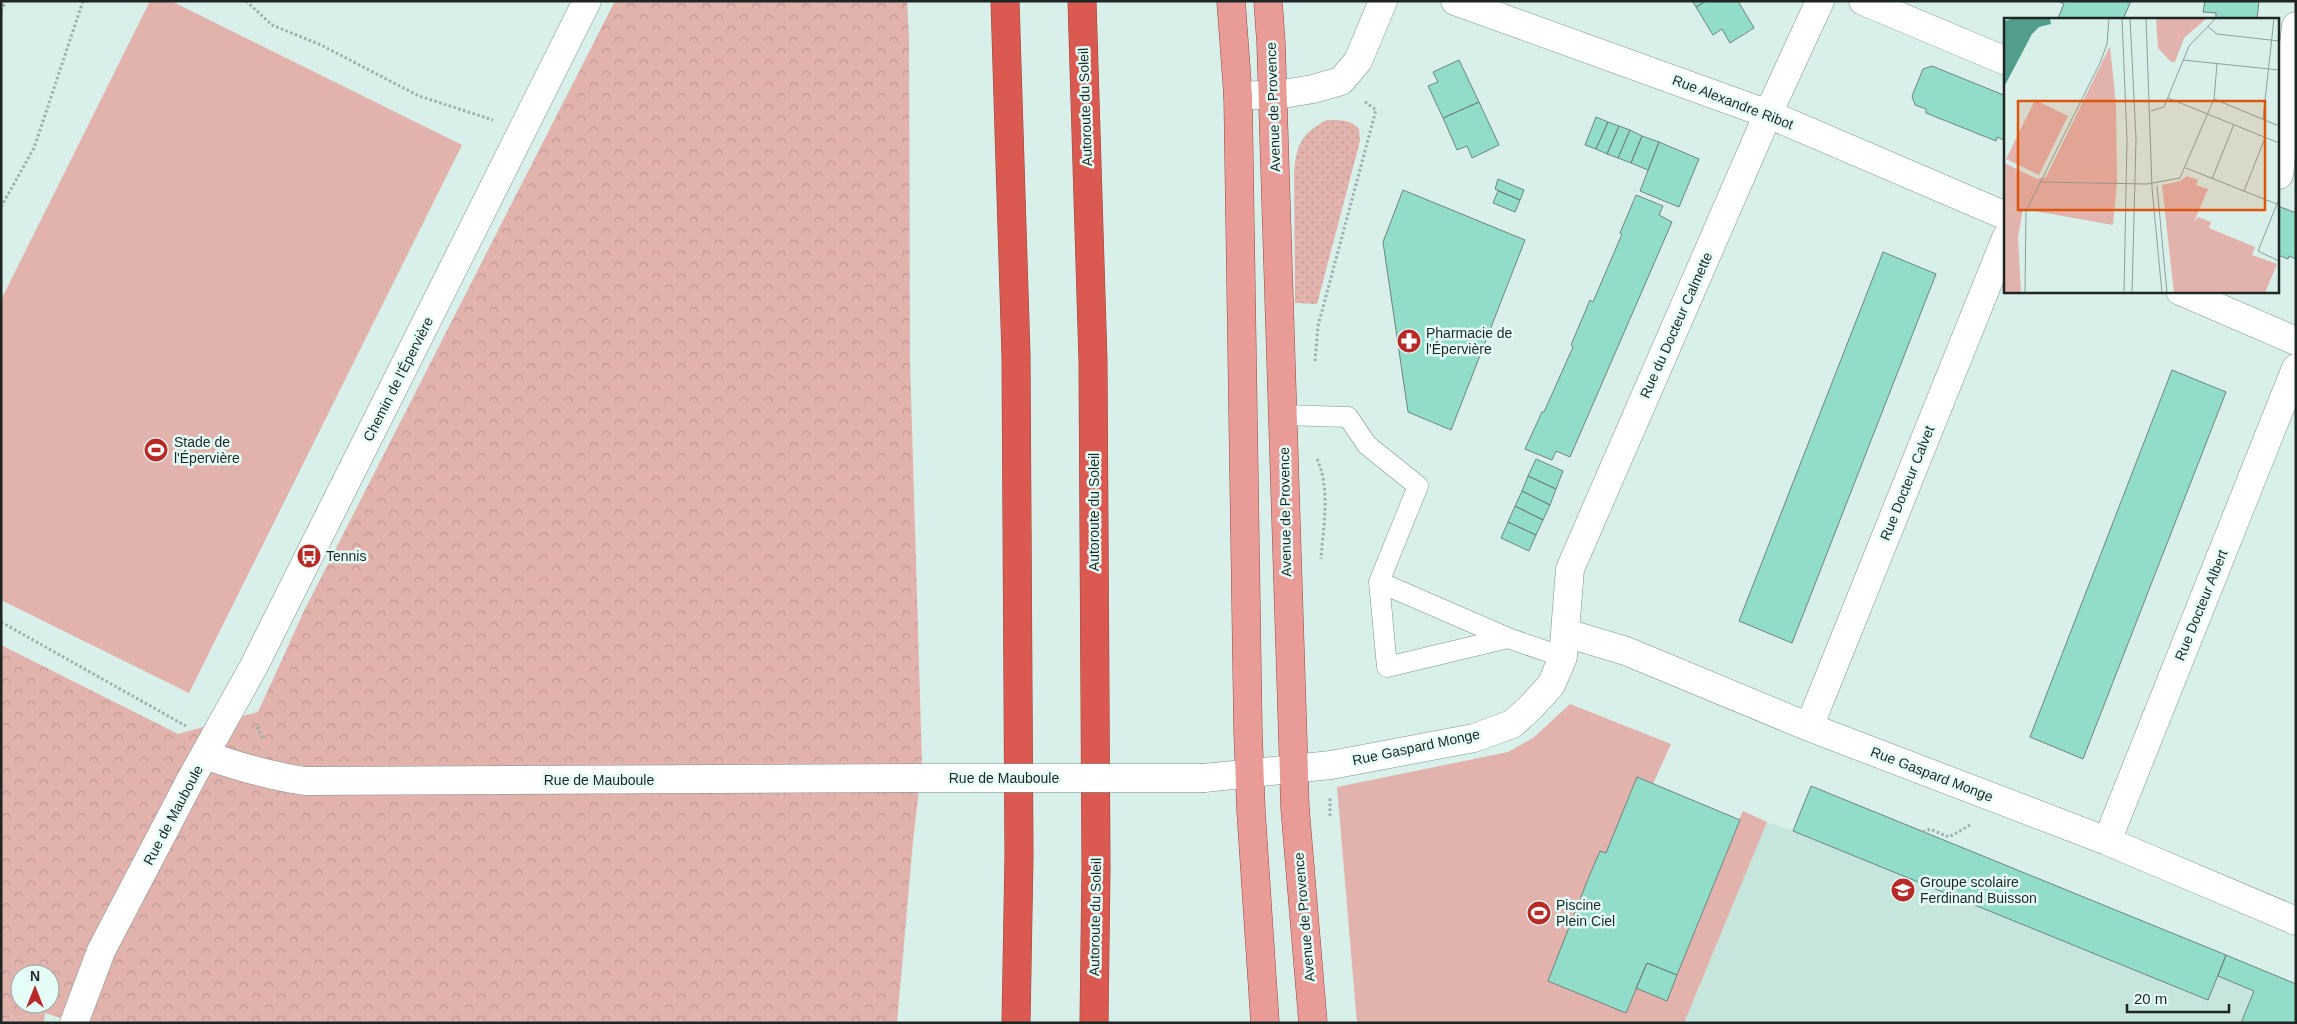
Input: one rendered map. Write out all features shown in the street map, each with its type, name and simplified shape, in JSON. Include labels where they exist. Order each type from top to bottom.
[{"type":"highway","points":[[1005,1],[1016,366],[1019,846],[1016,1023]]},
{"type":"highway","name":"Autoroute du Soleil","points":[[1082,1],[1093,361],[1096,867],[1094,1023]]},
{"type":"main road","points":[[1231,1],[1238,96],[1250,774],[1265,1023]]},
{"type":"main road","name":"Avenue de Provence","points":[[1268,1],[1273,94],[1296,836],[1313,1023]]},
{"type":"street","name":"Chemin de l'Épervière","points":[[205,755],[254,666],[587,1]]},
{"type":"street","points":[[1238,96],[1313,89],[1341,81],[1358,61],[1384,1]]},
{"type":"street","name":"Rue Alexandre Ribot","points":[[1455,1],[1768,114],[2004,215]]},
{"type":"street","name":"Rue du Docteur Calmette","points":[[1564,645],[1570,569],[1768,114],[1820,1]]},
{"type":"street","points":[[1863,1],[2004,60]]},
{"type":"street","points":[[2284,177],[2296,26]]},
{"type":"street","name":"Rue Docteur Calvet","points":[[1809,727],[2004,243]]},
{"type":"street","points":[[2182,292],[2296,341]]},
{"type":"street","name":"Rue Docteur Albert","points":[[2107,841],[2296,368]]},
{"type":"street","name":"Rue Gaspard Monge","points":[[1294,769],[1331,765],[1474,738],[1512,724],[1530,709],[1550,685],[1564,645],[1626,651],[1809,727],[2107,841],[2296,922]]},
{"type":"street","name":"Rue de Mauboule","points":[[74,1023],[101,951],[205,755],[239,768],[269,776],[305,781],[1204,778],[1294,769]]},
{"type":"lane","points":[[1283,415],[1348,417],[1366,445],[1418,486],[1380,582],[1387,667],[1508,638]]},
{"type":"lane","points":[[1380,582],[1508,638],[1564,645]]},
{"type":"path","points":[[1,11],[6,1]]},
{"type":"path","points":[[1,207],[34,148],[84,1]]},
{"type":"path","points":[[246,1],[272,26],[321,45],[419,96],[496,121]]},
{"type":"path","points":[[1,622],[188,727]]},
{"type":"shaded area","name":"Groupe scolaire Ferdinand Buisson","points":[[1811,786],[2296,984],[2296,1023],[1684,1023],[1767,822],[1793,831]]},
{"type":"green space","name":"Stade de l'Épervière","points":[[150,1],[171,1],[462,145],[189,693],[1,600],[1,300]]},
{"type":"green space","points":[[615,1],[907,1],[909,37],[910,360],[922,764],[913,841],[897,1023],[77,1023],[48,1014],[60,1014],[60,964],[10,964],[10,1014],[38,1014],[1,1019],[1,645],[178,734],[258,712],[305,609]]},
{"type":"green space","points":[[1327,120],[1352,123],[1359,129],[1360,141],[1317,304],[1295,303],[1294,175],[1296,156],[1305,136]]},
{"type":"green space","name":"Piscine Plein Ciel","points":[[1570,704],[1671,744],[1653,784],[1739,820],[1743,811],[1767,822],[1684,1023],[1357,1023],[1337,787],[1508,752],[1533,738]]},
{"type":"green space","points":[[45,1014],[44,1023],[1,1023],[1,1019]]},
{"type":"building","points":[[1692,1],[1706,1],[1696,7]]},
{"type":"building","points":[[1706,1],[1738,1],[1754,28],[1730,43],[1722,29],[1713,35],[1696,7]]},
{"type":"building","points":[[2058,1],[2131,1],[2123,18],[2058,18],[2064,4]]},
{"type":"building","points":[[2205,1],[2259,1],[2257,18],[2216,18],[2216,13],[2203,12]]},
{"type":"building","points":[[1459,60],[1479,102],[1443,118],[1428,86],[1438,82],[1433,72]]},
{"type":"building","points":[[1932,66],[2004,95],[2004,140],[1997,137],[1996,141],[1926,113],[1926,109],[1915,105],[1912,96],[1923,69]]},
{"type":"building","points":[[1479,102],[1499,145],[1472,158],[1467,146],[1457,150],[1443,118]]},
{"type":"building","points":[[1596,117],[1608,122],[1596,149],[1585,145]]},
{"type":"building","points":[[1608,122],[1619,126],[1607,154],[1596,149]]},
{"type":"building","points":[[1619,126],[1630,130],[1618,158],[1607,154]]},
{"type":"building","points":[[1630,130],[1642,136],[1631,163],[1618,158]]},
{"type":"building","points":[[1642,136],[1659,142],[1648,170],[1631,163]]},
{"type":"building","points":[[1659,142],[1699,159],[1679,207],[1640,191]]},
{"type":"building","points":[[1498,179],[1524,190],[1520,200],[1495,189]]},
{"type":"building","points":[[1403,190],[1525,240],[1451,430],[1408,412],[1383,242]]},
{"type":"building","points":[[1498,191],[1520,200],[1515,212],[1493,203]]},
{"type":"building","points":[[1636,195],[1663,206],[1659,215],[1672,222],[1570,457],[1556,451],[1552,460],[1525,449],[1573,347],[1571,345],[1590,300],[1593,302],[1622,234],[1620,233]]},
{"type":"building","points":[[2280,207],[2296,213],[2296,259],[2289,256],[2288,259],[2280,256]]},
{"type":"building","points":[[1883,252],[1936,274],[1792,643],[1739,621]]},
{"type":"building","points":[[2172,370],[2226,392],[2083,759],[2030,737]]},
{"type":"building","points":[[1536,459],[1563,471],[1556,489],[1528,476]]},
{"type":"building","points":[[1528,476],[1556,489],[1550,505],[1522,491]]},
{"type":"building","points":[[1522,491],[1550,505],[1543,520],[1515,506]]},
{"type":"building","points":[[1515,506],[1543,520],[1536,535],[1508,522]]},
{"type":"building","points":[[1508,522],[1536,535],[1529,551],[1501,538]]},
{"type":"building","points":[[1637,777],[1740,820],[1677,975],[1647,963],[1626,1013],[1548,981],[1600,851],[1606,853]]},
{"type":"building","points":[[1811,786],[2226,955],[2208,1000],[1793,831]]},
{"type":"building","points":[[2226,955],[2296,984],[2296,1023],[2241,1023],[2254,991],[2218,976]]},
{"type":"building","points":[[1647,963],[1677,975],[1667,1001],[1636,988]]},
{"type":"place","name":"Pharmacie de l'Épervière","points":[[1409,341]]},
{"type":"place","name":"Stade de l'Épervière","points":[[156,450]]},
{"type":"place","name":"Tennis","points":[[309,556]]},
{"type":"place","name":"Groupe scolaire Ferdinand Buisson","points":[[1903,890]]},
{"type":"place","name":"Piscine Plein Ciel","points":[[1539,913]]}]
